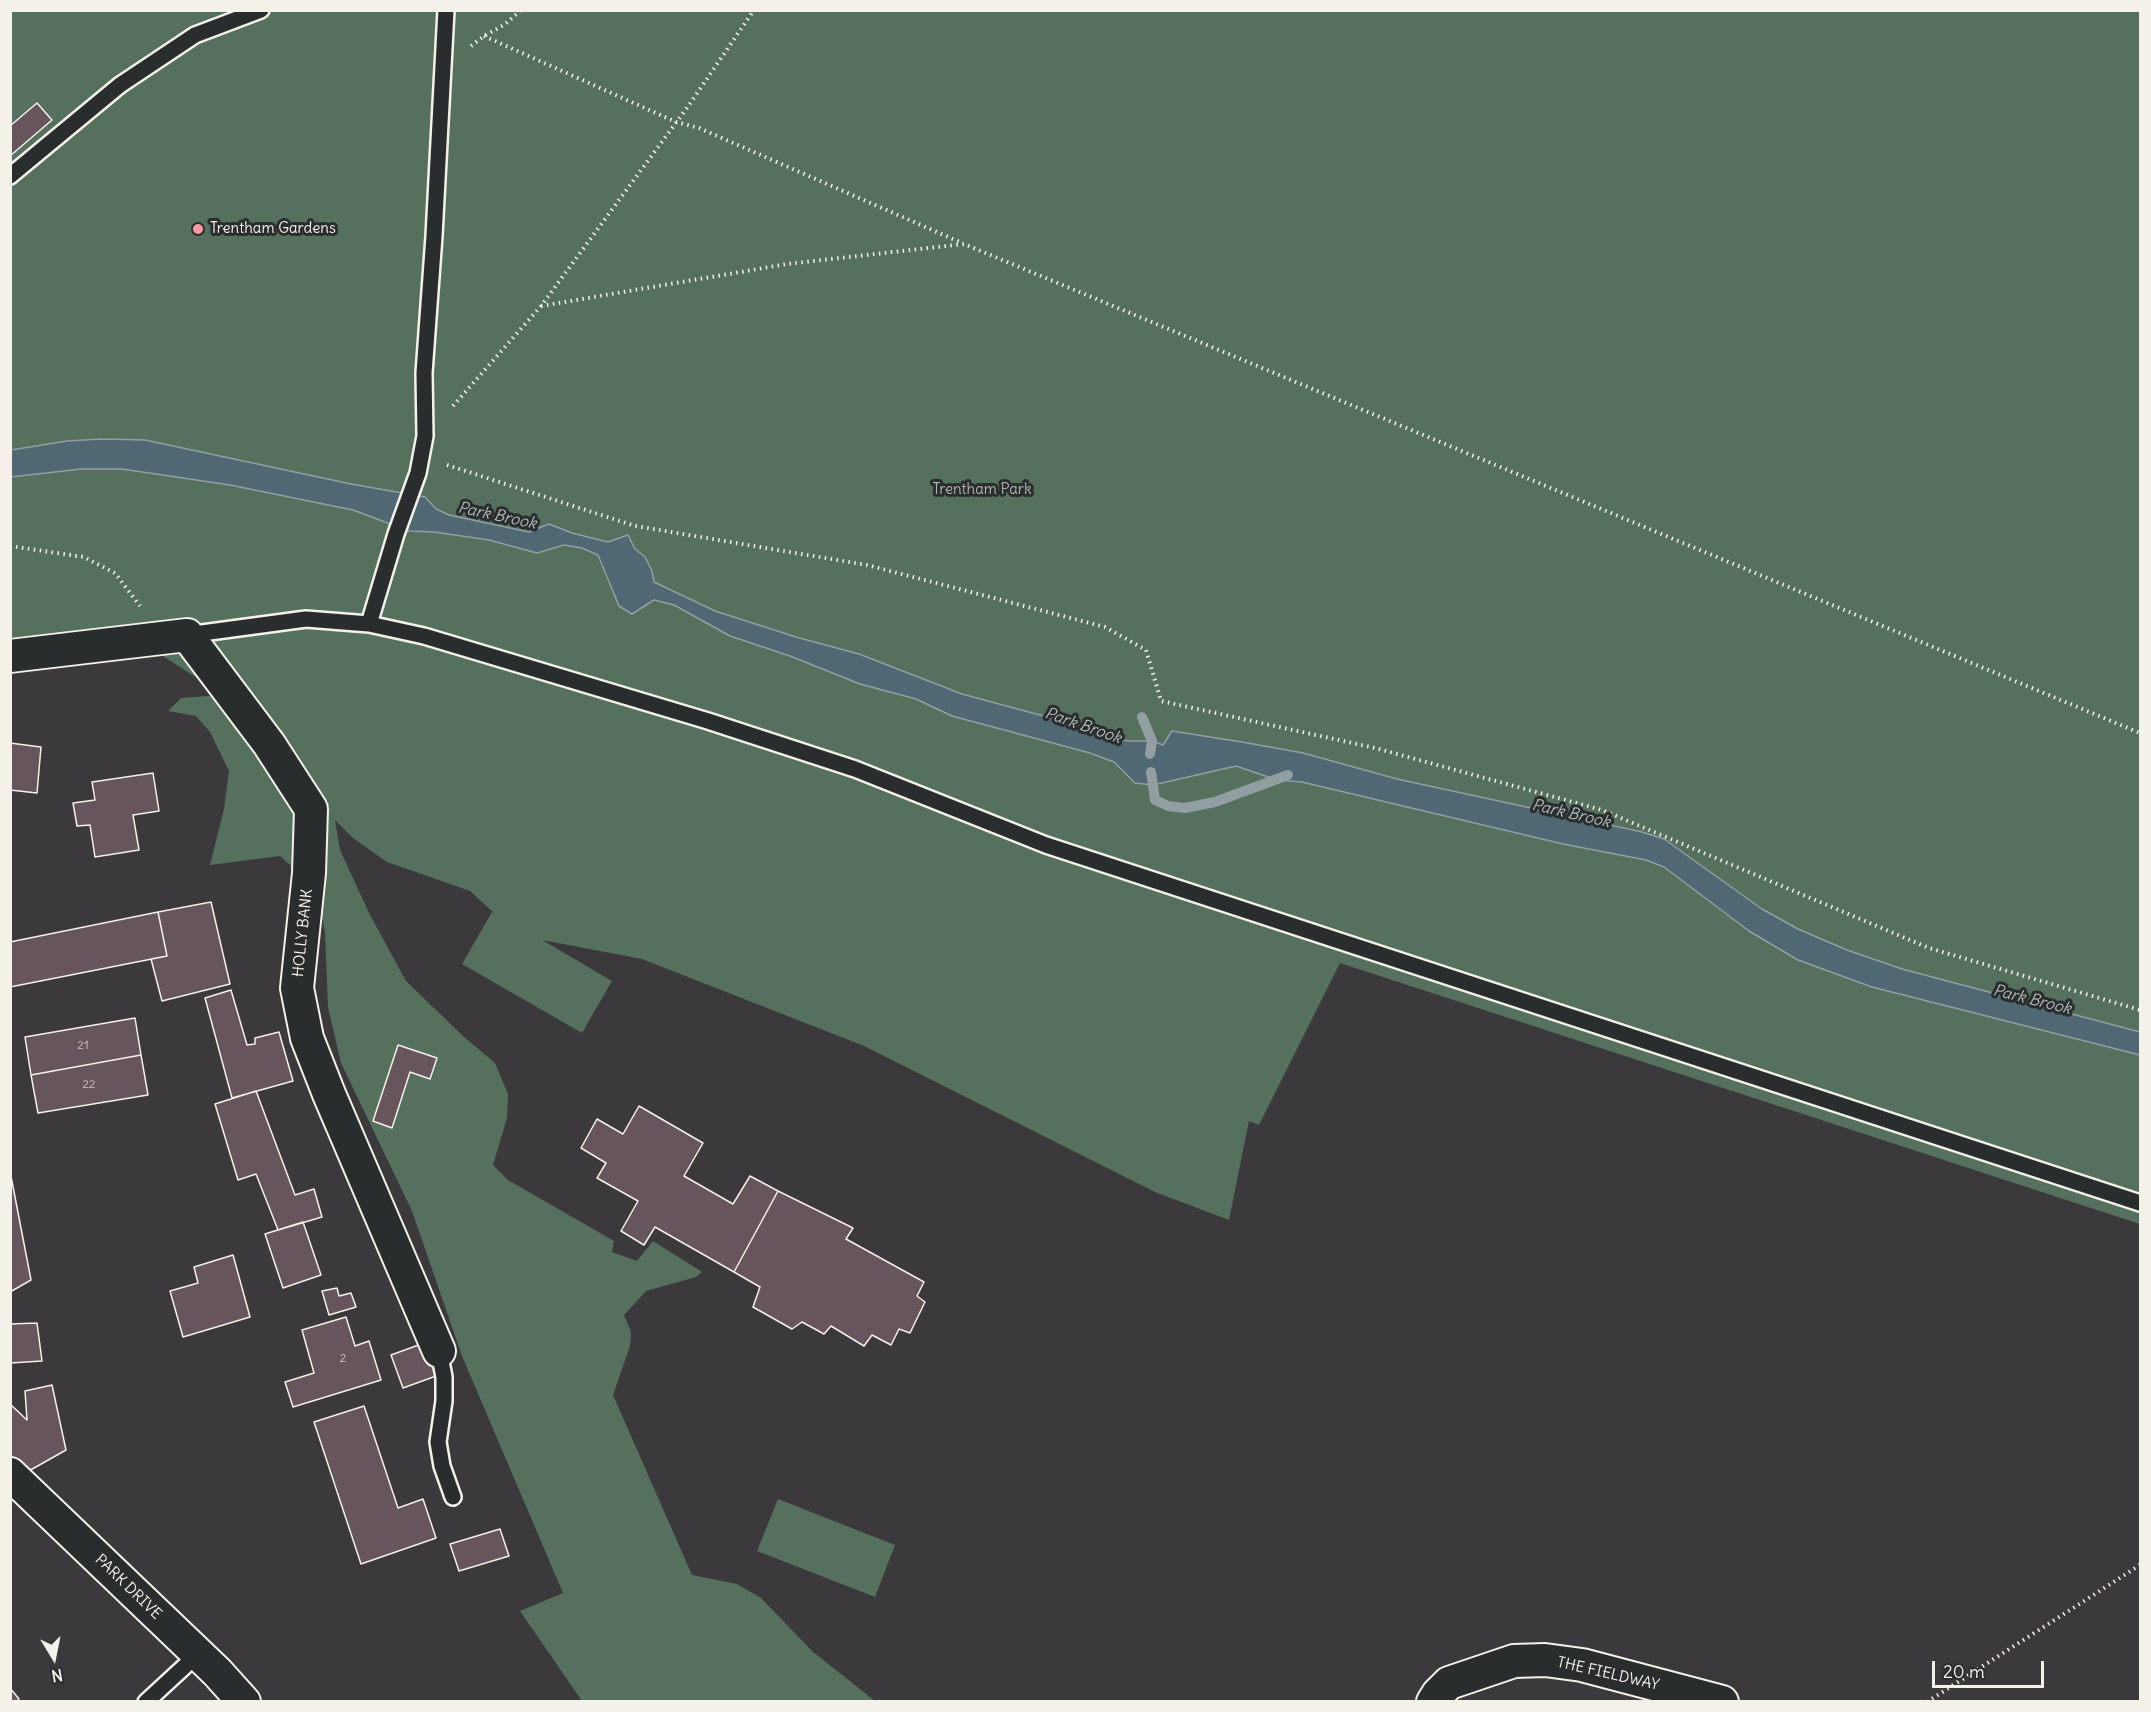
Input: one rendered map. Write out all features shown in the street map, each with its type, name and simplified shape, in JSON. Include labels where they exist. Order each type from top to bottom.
[{"type":"street","points":[[10,656],[187,635]]},
{"type":"street","name":"HOLLY BANK","points":[[187,635],[269,744],[311,809],[309,873],[297,988],[307,1038],[439,1351]]},
{"type":"street","name":"PARK DRIVE","points":[[10,1474],[244,1701]]},
{"type":"street","name":"THE FIELDWAY","points":[[1433,1701],[1449,1683],[1515,1661],[1545,1660],[1582,1665],[1722,1701]]},
{"type":"lane","points":[[10,176],[120,85],[195,34],[261,10]]},
{"type":"lane","points":[[369,624],[422,457],[425,436],[424,373],[446,10]]},
{"type":"lane","points":[[187,635],[306,619],[369,624],[424,636],[708,721],[843,765],[1046,846],[2140,1203]]},
{"type":"lane","points":[[439,1351],[444,1377],[444,1401],[438,1442],[442,1466],[453,1497]]},
{"type":"lane","points":[[146,1701],[198,1654]]},
{"type":"path","points":[[441,68],[522,10]]},
{"type":"path","points":[[425,436],[541,306],[676,122],[754,10]]},
{"type":"path","points":[[484,36],[676,122],[699,128],[964,244],[2140,733]]},
{"type":"path","points":[[541,306],[787,264],[964,244]]},
{"type":"path","points":[[422,457],[635,526],[867,565],[1105,627],[1146,651],[1161,701],[1375,748],[1602,810],[1929,948],[2140,1010]]},
{"type":"path","points":[[10,546],[84,558],[115,573],[143,611],[156,639]]},
{"type":"path","points":[[1927,1701],[2140,1565]]},
{"type":"green space","name":"Trentham Park","points":[[10,11],[2140,11],[2140,1224],[1340,963],[1259,1125],[1249,1121],[1229,1220],[1155,1192],[864,1046],[642,959],[542,940],[612,981],[582,1033],[462,964],[492,912],[494,913],[470,891],[387,862],[353,838],[335,820],[340,850],[370,915],[406,981],[464,1037],[495,1063],[508,1094],[507,1118],[493,1165],[508,1180],[614,1241],[612,1252],[637,1261],[653,1241],[702,1272],[696,1277],[646,1291],[624,1315],[631,1332],[630,1346],[613,1395],[692,1575],[737,1584],[761,1598],[812,1651],[875,1701],[582,1701],[520,1611],[563,1593],[462,1356],[412,1211],[341,1063],[328,1007],[325,933],[317,888],[280,856],[210,865],[224,809],[229,771],[210,732],[196,716],[168,711],[181,698],[223,695],[140,641],[32,636],[11,638]]},
{"type":"green space","points":[[778,1499],[895,1545],[875,1597],[757,1551]]},
{"type":"water","points":[[145,440],[351,484],[425,497],[436,509],[449,515],[529,532],[549,524],[572,533],[608,542],[628,535],[635,549],[645,557],[652,571],[654,582],[715,611],[859,654],[962,694],[1077,725],[1107,737],[1128,741],[1152,741],[1163,745],[1172,731],[1242,742],[1303,753],[1397,779],[1642,832],[1664,839],[1762,909],[1798,929],[1847,950],[1902,969],[2140,1032],[2140,1055],[1872,987],[1798,960],[1749,931],[1664,867],[1646,860],[1563,844],[1302,782],[1277,780],[1236,766],[1153,785],[1135,783],[1114,762],[1090,753],[952,716],[916,699],[860,684],[790,656],[730,636],[674,605],[654,600],[632,614],[619,606],[598,555],[582,548],[564,545],[537,553],[489,540],[434,532],[409,531],[353,510],[230,485],[122,469],[81,469],[11,477],[11,450],[67,441]]},
{"type":"building","points":[[37,103],[52,120],[10,156],[10,126]]},
{"type":"building","points":[[10,743],[41,747],[37,793],[10,790]]},
{"type":"building","points":[[153,773],[159,811],[133,815],[139,850],[95,857],[90,825],[77,826],[73,803],[95,800],[92,782]]},
{"type":"building","points":[[211,902],[230,984],[162,1001],[151,959],[167,956],[158,912]]},
{"type":"building","points":[[158,912],[167,956],[10,987],[10,942]]},
{"type":"building","points":[[231,990],[247,1045],[255,1044],[255,1038],[279,1032],[293,1081],[232,1098],[205,998]]},
{"type":"building","points":[[135,1018],[141,1055],[31,1075],[25,1037]]},
{"type":"building","points":[[398,1045],[437,1058],[430,1079],[410,1072],[392,1128],[373,1121]]},
{"type":"building","points":[[141,1055],[148,1095],[38,1113],[31,1075]]},
{"type":"building","points":[[256,1091],[295,1195],[314,1189],[322,1217],[278,1230],[256,1174],[238,1180],[215,1104]]},
{"type":"building","points":[[639,1106],[703,1143],[684,1176],[733,1204],[750,1176],[778,1191],[734,1272],[655,1227],[644,1245],[621,1231],[638,1201],[597,1178],[606,1163],[581,1148],[597,1119],[623,1134]]},
{"type":"building","points":[[10,1171],[31,1280],[10,1292]]},
{"type":"building","points":[[778,1191],[853,1228],[846,1239],[924,1282],[917,1296],[925,1302],[910,1333],[899,1329],[891,1345],[872,1335],[864,1346],[831,1326],[824,1334],[802,1322],[792,1329],[753,1307],[760,1287],[734,1272]]},
{"type":"building","points":[[303,1222],[321,1275],[283,1288],[265,1234]]},
{"type":"building","points":[[233,1255],[250,1317],[183,1337],[170,1291],[198,1283],[194,1267]]},
{"type":"building","points":[[337,1288],[339,1296],[351,1293],[356,1307],[329,1315],[322,1291]]},
{"type":"building","points":[[346,1317],[355,1346],[369,1341],[381,1380],[293,1407],[285,1382],[314,1373],[302,1330]]},
{"type":"building","points":[[37,1323],[42,1361],[10,1363],[10,1324]]},
{"type":"building","points":[[424,1343],[436,1376],[403,1388],[391,1355]]},
{"type":"building","points":[[52,1385],[66,1450],[27,1472],[10,1455],[10,1404],[27,1420],[25,1391]]},
{"type":"building","points":[[364,1406],[398,1508],[423,1499],[436,1538],[361,1564],[314,1422]]},
{"type":"building","points":[[500,1529],[509,1556],[459,1571],[450,1544]]},
{"type":"building","points":[[10,1688],[19,1699],[16,1702],[10,1702]]},
{"type":"waterway","points":[[1142,717],[1152,741],[1150,754]]},
{"type":"waterway","points":[[1151,772],[1155,800],[1168,806],[1185,808],[1215,802],[1288,775]]},
{"type":"place","name":"Trentham Gardens","points":[[198,229]]},
{"type":"water label","name":"Park Brook","points":[[497,516]]},
{"type":"water label","name":"Park Brook","points":[[1083,726]]},
{"type":"water label","name":"Park Brook","points":[[1571,814]]},
{"type":"water label","name":"Park Brook","points":[[2032,1000]]}]
